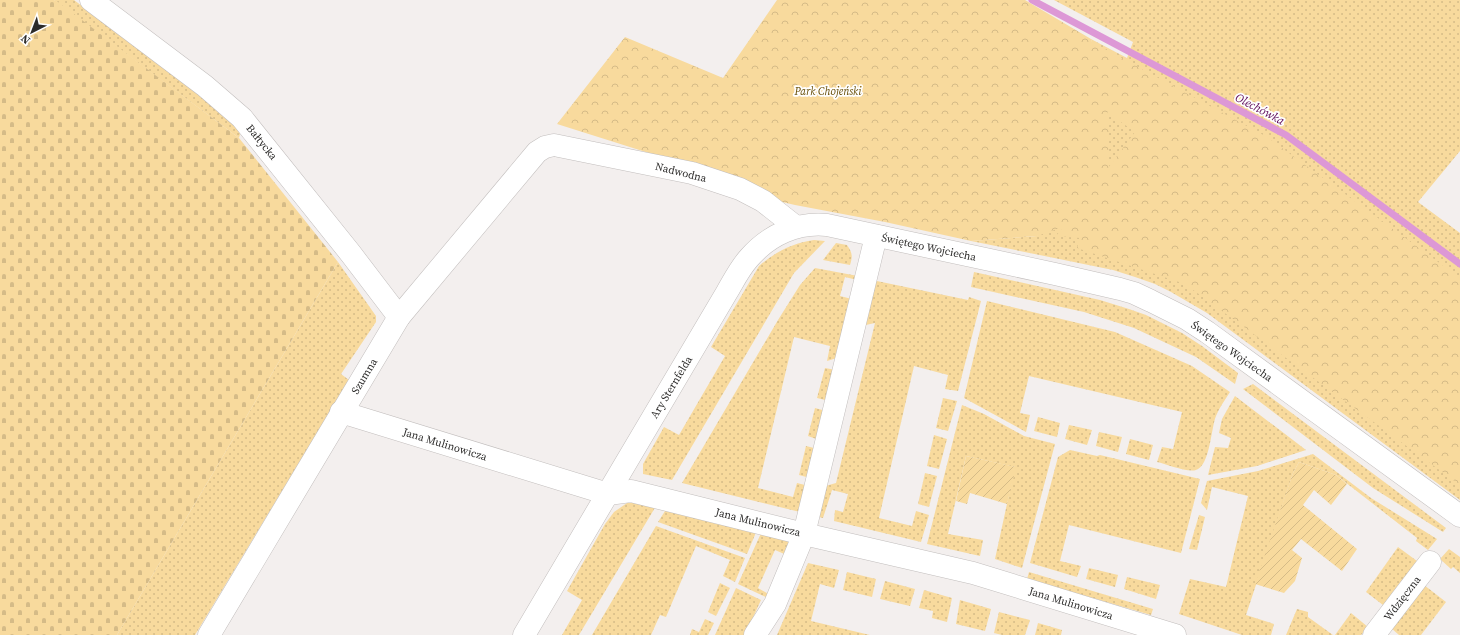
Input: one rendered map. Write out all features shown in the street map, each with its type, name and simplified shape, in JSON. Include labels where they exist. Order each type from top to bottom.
[{"type":"street","name":"Bałtycka","points":[[91,0],[205,86],[242,118],[351,254],[399,317]]},
{"type":"street","name":"Szumna","points":[[208,635],[399,317],[532,157],[545,147],[554,145]]},
{"type":"street","name":"Nadwodna","points":[[554,145],[692,173],[740,189],[763,201],[796,227]]},
{"type":"street","name":"Ary Sternfelda","points":[[524,635],[723,299],[749,258],[765,242],[796,227],[815,224],[827,225],[876,236]]},
{"type":"street","name":"Świętego Wojciecha","points":[[876,236],[1120,289],[1151,301],[1187,319],[1207,332],[1460,516]]},
{"type":"street","points":[[755,635],[775,604],[804,534],[876,236]]},
{"type":"street","name":"Jana Mulinowicza","points":[[341,412],[608,494],[631,491],[804,534],[974,573],[1175,635]]},
{"type":"street","name":"Wdzięczna","points":[[1374,635],[1430,562]]},
{"type":"green space","points":[[0,0],[54,0],[58,2],[239,138],[338,262],[117,635],[0,635]]},
{"type":"green space","points":[[54,0],[74,0],[208,101],[241,130],[239,138]]},
{"type":"green space","name":"Park Chojeński","points":[[777,0],[1025,0],[1091,39],[1092,42],[1267,137],[1460,278],[1460,485],[1185,284],[1077,248],[1080,238],[1056,236],[1063,227],[1037,236],[971,241],[778,201],[652,154],[557,124],[625,37],[723,78]],"holes":[[[1107,112],[1135,132],[1108,168],[1109,131]]]},
{"type":"green space","points":[[1054,0],[1460,0],[1460,151],[1418,202],[1460,233],[1460,500],[1207,313],[1171,292],[1155,284],[1113,270],[971,241],[1037,236],[1105,102],[1091,39],[1127,58],[1133,42]]},
{"type":"green space","points":[[814,240],[825,241],[794,273],[672,480],[643,474],[643,464],[664,427],[679,435],[725,356],[711,347],[759,266],[771,256],[785,249],[799,243]]},
{"type":"green space","points":[[836,243],[847,245],[849,248],[852,257],[850,265],[823,260]]},
{"type":"green space","points":[[338,262],[376,316],[376,322],[341,374],[349,380],[195,635],[117,635]]},
{"type":"green space","points":[[815,268],[858,276],[857,280],[845,277],[840,296],[852,299],[840,357],[827,361],[830,346],[794,337],[758,488],[793,497],[797,483],[809,486],[800,512],[682,483],[778,320],[800,285]]},
{"type":"green space","points":[[974,272],[1100,300],[1146,315],[1182,333],[1238,373],[1235,384],[1196,357],[1134,328],[1084,312],[971,287]]},
{"type":"green space","points":[[872,280],[968,300],[969,297],[981,301],[958,391],[945,389],[948,375],[914,366],[879,518],[912,526],[916,511],[929,515],[921,542],[834,521],[835,510],[843,512],[848,494],[832,490],[823,518],[815,516],[822,487],[836,483],[875,323],[861,326]]},
{"type":"green space","points":[[987,301],[1115,332],[1192,366],[1230,392],[1216,416],[1207,454],[1201,467],[1192,471],[1157,462],[1162,447],[1173,449],[1182,412],[1029,376],[1020,413],[1030,415],[1026,432],[964,398]]},
{"type":"green space","points":[[825,368],[836,370],[829,401],[817,398]]},
{"type":"green space","points":[[1253,384],[1446,528],[1443,532],[1373,488],[1243,389]]},
{"type":"green space","points":[[1235,396],[1306,450],[1257,466],[1208,475],[1215,447],[1228,448],[1231,438],[1219,433],[1222,419]]},
{"type":"green space","points":[[943,398],[957,401],[948,431],[936,428]]},
{"type":"green space","points":[[962,405],[984,414],[1024,436],[1055,444],[1022,568],[995,559],[1015,467],[966,456],[948,534],[983,540],[980,556],[927,544]]},
{"type":"green space","points":[[815,408],[826,411],[819,440],[808,436]]},
{"type":"green space","points":[[1038,417],[1060,423],[1057,437],[1034,431]]},
{"type":"green space","points":[[1069,425],[1092,430],[1087,445],[1065,439]]},
{"type":"green space","points":[[1099,432],[1122,437],[1118,452],[1096,446]]},
{"type":"green space","points":[[934,435],[947,439],[939,469],[927,466]]},
{"type":"green space","points":[[1130,439],[1153,445],[1149,460],[1126,454]]},
{"type":"green space","points":[[806,446],[818,449],[810,478],[799,475]]},
{"type":"green space","points":[[1070,450],[1097,456],[1100,455],[1200,479],[1181,553],[1069,525],[1060,561],[1081,566],[1077,577],[1030,563],[1058,457]]},
{"type":"green space","points":[[1313,454],[1371,498],[1437,539],[1428,550],[1416,541],[1417,538],[1336,475],[1299,462],[1293,473],[1246,615],[1274,624],[1271,635],[1242,635],[1179,614],[1190,579],[1226,587],[1248,496],[1212,487],[1207,510],[1201,503],[1207,481],[1258,471]]},
{"type":"green space","points":[[966,456],[1016,467],[1007,504],[970,493],[967,504],[956,501]]},
{"type":"green space","points":[[1299,462],[1336,475],[1347,484],[1331,505],[1314,490],[1303,505],[1357,549],[1342,571],[1301,539],[1292,550],[1302,558],[1295,581],[1284,593],[1255,584],[1293,473]]},
{"type":"green space","points":[[925,473],[937,476],[929,507],[918,504]]},
{"type":"green space","points":[[633,502],[656,506],[579,635],[562,635],[582,600],[567,591],[605,524],[614,512],[627,503]]},
{"type":"green space","points":[[667,508],[757,530],[747,554],[658,522]]},
{"type":"green space","points":[[1199,515],[1205,517],[1197,550],[1189,549]]},
{"type":"green space","points":[[656,526],[745,558],[735,582],[723,576],[730,560],[696,546],[666,617],[660,615],[651,635],[592,635]]},
{"type":"green space","points":[[762,531],[796,539],[789,556],[775,550],[758,588],[772,596],[770,599],[738,584]]},
{"type":"green space","points":[[1398,547],[1417,561],[1383,605],[1366,592]]},
{"type":"green space","points":[[1449,549],[1460,557],[1460,573],[1453,567],[1451,569],[1440,559]]},
{"type":"green space","points":[[808,563],[839,570],[834,588],[820,584],[811,621],[870,635],[777,635]]},
{"type":"green space","points":[[1089,568],[1118,575],[1115,587],[1086,579]]},
{"type":"green space","points":[[847,572],[876,579],[872,597],[843,590]]},
{"type":"green space","points":[[1029,572],[1153,609],[1151,615],[1027,579]]},
{"type":"green space","points":[[1127,577],[1160,585],[1156,599],[1124,589]]},
{"type":"green space","points":[[885,581],[915,589],[910,606],[880,599]]},
{"type":"green space","points":[[720,583],[730,588],[716,616],[708,612]]},
{"type":"green space","points":[[1424,585],[1446,602],[1421,635],[1399,635],[1391,628]]},
{"type":"green space","points":[[736,588],[761,600],[745,635],[715,635]]},
{"type":"green space","points":[[924,590],[952,598],[947,622],[932,618],[933,611],[919,608]]},
{"type":"green space","points":[[960,600],[991,609],[985,631],[956,624]]},
{"type":"green space","points":[[1297,609],[1308,612],[1308,617],[1333,635],[1286,635]]},
{"type":"green space","points":[[999,612],[1030,620],[1025,635],[1002,635],[994,633]]},
{"type":"green space","points":[[1351,613],[1368,627],[1361,635],[1335,635]]},
{"type":"green space","points":[[705,619],[714,623],[708,635],[690,635],[692,629],[699,632]]},
{"type":"green space","points":[[1038,623],[1062,630],[1061,635],[1035,635]]},
{"type":"waterway","name":"Olechówka","points":[[1032,0],[1286,135],[1460,264]]}]
